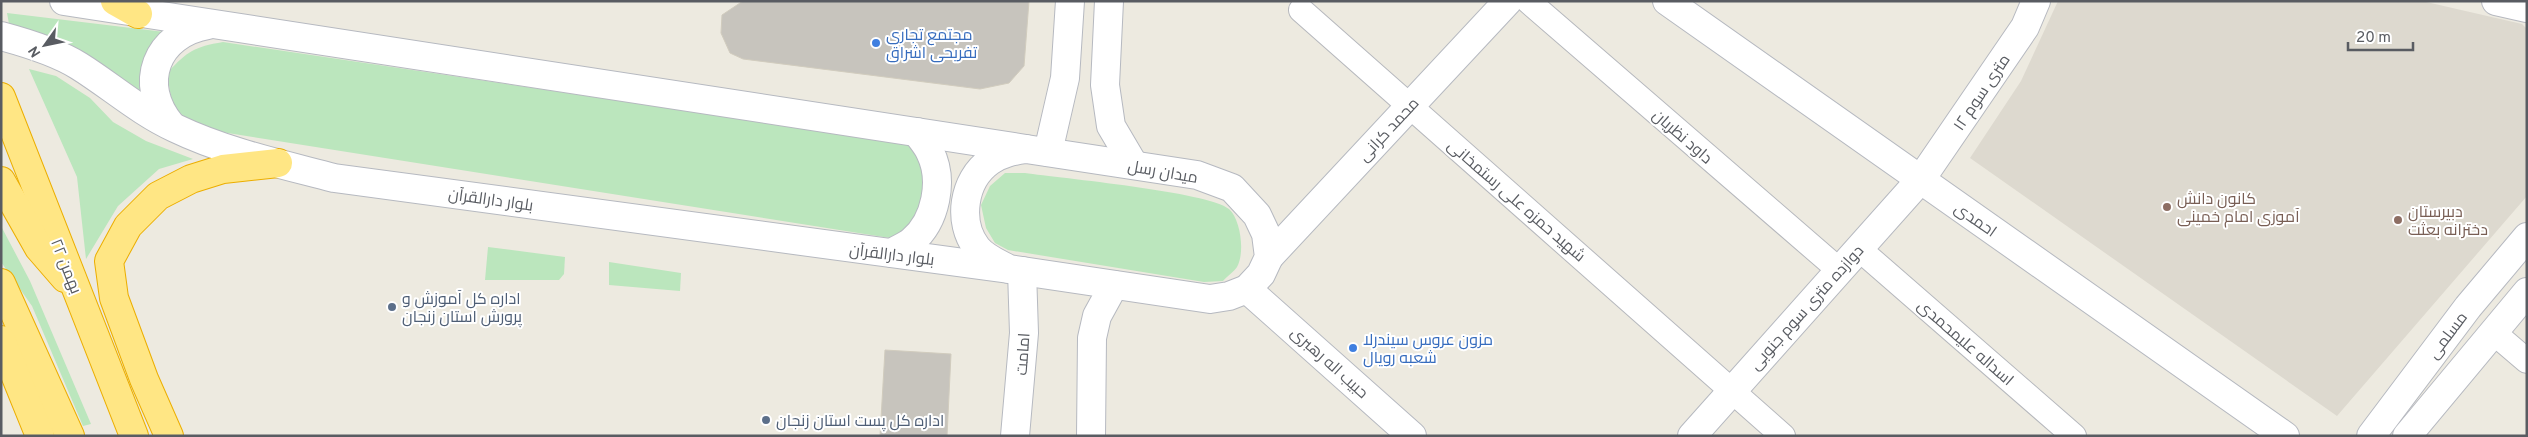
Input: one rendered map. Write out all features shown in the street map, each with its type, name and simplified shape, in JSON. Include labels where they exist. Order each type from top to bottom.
[{"type":"highway","points":[[115,1],[138,14]]},
{"type":"highway","name":"۲۲ بهمن","points":[[1,97],[134,436]]},
{"type":"highway","points":[[169,436],[144,379],[114,298],[109,261],[128,226],[158,196],[191,179],[223,169],[278,163]]},
{"type":"highway","points":[[1,181],[38,248],[79,294]]},
{"type":"highway","points":[[1,283],[70,436]]},
{"type":"highway","points":[[1,340],[40,436]]},
{"type":"main road","points":[[64,1],[138,14],[1037,151],[1065,78],[1070,1]]},
{"type":"main road","points":[[1109,1],[1105,85],[1112,126],[1134,165]]},
{"type":"main road","name":"محمد کرانی","points":[[1268,257],[1508,1]]},
{"type":"main road","name":"احمدی","points":[[1668,1],[2285,436]]},
{"type":"main road","name":"۱۲ متری سوم","points":[[1920,179],[2025,27],[2036,1]]},
{"type":"main road","points":[[2496,1],[2527,8]]},
{"type":"main road","points":[[174,128],[161,112],[154,93],[154,73],[159,60],[174,38],[192,28],[212,24]]},
{"type":"main road","name":"بلوار دارالقرآن","points":[[1,36],[39,48],[78,65],[124,98],[174,128],[237,152],[334,178],[1016,270]]},
{"type":"main road","points":[[892,253],[912,241],[917,235],[927,222],[936,200],[937,176],[931,152],[917,132]]},
{"type":"main road","name":"میدان رسل","points":[[1247,289],[1229,296],[1210,299],[1016,270],[988,257],[977,248],[968,231],[964,211],[967,192],[976,174],[990,161],[1007,152],[1037,151],[1197,175],[1232,188],[1256,215],[1266,234],[1268,257]]},
{"type":"main road","name":"دوازده متری سوم جنوبی","points":[[1692,436],[1920,179]]},
{"type":"main road","name":"مسلمی","points":[[2371,436],[2468,307],[2527,237]]},
{"type":"main road","points":[[1247,289],[1261,274],[1268,257]]},
{"type":"main road","name":"امامت","points":[[1015,436],[1024,333],[1016,270]]},
{"type":"main road","points":[[1091,436],[1092,338],[1097,316],[1114,285]]},
{"type":"main road","name":"حبیب اله رهبری","points":[[1247,289],[1412,436]]},
{"type":"main road","name":"مسلمی","points":[[2407,436],[2527,292]]},
{"type":"street","name":"داود نظریان","points":[[1528,1],[1839,270]]},
{"type":"street","name":"شهید حمزه علی رستمخانی","points":[[1301,10],[1783,436]]},
{"type":"street","name":"اسداله علیمحمدی","points":[[1858,248],[2074,436]]},
{"type":"street","points":[[2493,332],[2527,361]]},
{"type":"shaded area","points":[[2058,1],[2422,1],[2522,24],[2527,29],[2527,196],[2337,416],[1970,158],[2021,81]]},
{"type":"green space","points":[[7,13],[173,33],[156,46],[146,59],[142,75],[146,95],[60,39],[9,24]]},
{"type":"green space","points":[[223,42],[911,144],[925,164],[923,204],[905,233],[890,238],[215,131],[185,117],[179,112],[171,97],[168,72],[192,51]]},
{"type":"green space","points":[[29,69],[56,76],[90,98],[113,122],[146,141],[193,159],[159,169],[118,206],[86,259],[77,177]]},
{"type":"green space","points":[[1005,173],[1025,173],[1165,191],[1216,203],[1229,209],[1239,228],[1241,254],[1237,267],[1223,281],[1204,282],[1008,250],[995,243],[986,228],[981,205],[990,186]]},
{"type":"green space","points":[[1,226],[30,281],[91,424],[83,426],[32,306],[1,262]]},
{"type":"green space","points":[[488,247],[565,257],[564,274],[559,280],[485,280]]},
{"type":"green space","points":[[609,262],[681,273],[680,291],[609,285]]},
{"type":"building","name":"مجتمع تجاری تفریحی اشراق","points":[[743,1],[1029,1],[1024,66],[1009,83],[980,89],[743,59],[730,53],[721,33],[722,15]]},
{"type":"building","points":[[885,350],[951,354],[947,436],[880,436]]},
{"type":"place","name":"مجتمع تجاری تفریحی اشراق","points":[[876,43]]},
{"type":"place","name":"کانون دانش آموزی امام خمینی","points":[[2167,207]]},
{"type":"place","name":"دبیرستان دخترانه بعثت","points":[[2398,220]]},
{"type":"place","name":"اداره کل آموزش و پرورش استان زنجان","points":[[392,307]]},
{"type":"place","name":"مزون عروس سیندرلا شعبه رویال","points":[[1353,348]]},
{"type":"place","name":"اداره کل پست استان زنجان","points":[[766,420]]}]
